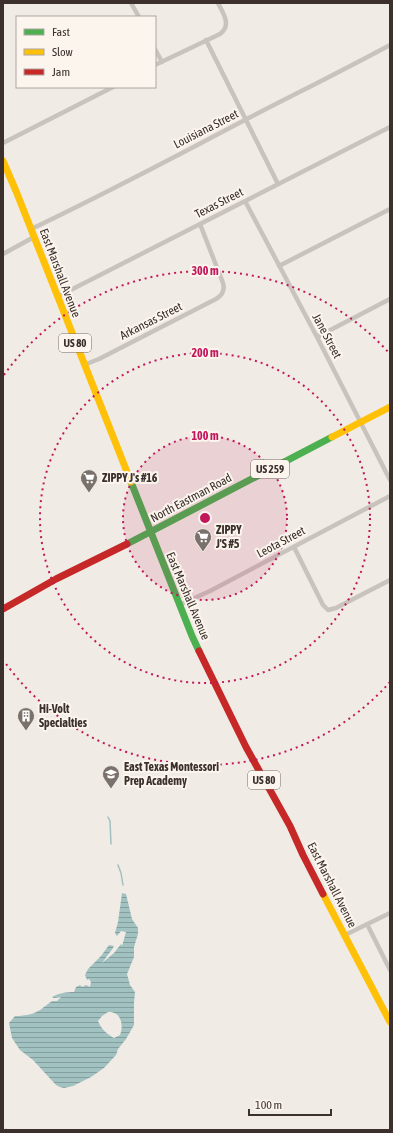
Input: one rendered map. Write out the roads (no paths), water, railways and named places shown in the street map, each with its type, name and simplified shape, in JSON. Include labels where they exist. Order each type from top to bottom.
[{"type":"main road","name":"East Marshall Avenue","points":[[3,161],[179,605],[211,676],[246,747],[290,826],[303,855],[390,1022]]},
{"type":"main road","name":"North Eastman Road","points":[[3,609],[57,578],[150,532],[390,407]]},
{"type":"street","points":[[131,3],[138,16]]},
{"type":"street","points":[[156,65],[222,32],[226,22],[218,3]]},
{"type":"street","points":[[206,40],[278,184]]},
{"type":"street","name":"Louisiana Street","points":[[31,229],[390,45]]},
{"type":"street","points":[[156,51],[162,62]]},
{"type":"street","points":[[3,143],[111,88]]},
{"type":"street","name":"Texas Street","points":[[57,297],[390,127]]},
{"type":"street","name":"Jane Street","points":[[245,201],[390,480]]},
{"type":"street","points":[[278,266],[390,209]]},
{"type":"street","name":"Arkansas Street","points":[[84,365],[99,359],[216,299],[222,294],[224,290],[222,283],[200,224]]},
{"type":"street","points":[[3,254],[34,237]]},
{"type":"street","points":[[317,337],[390,300]]},
{"type":"street","name":"Leota Street","points":[[179,605],[204,594],[390,496]]},
{"type":"street","points":[[294,547],[323,605],[328,610],[336,608],[390,580]]},
{"type":"street","points":[[345,935],[390,913]]},
{"type":"street","points":[[367,924],[390,970]]},
{"type":"water","points":[[122,893],[126,894],[132,919],[138,928],[138,934],[134,947],[134,957],[127,974],[130,985],[135,992],[134,1025],[118,1049],[116,1055],[104,1068],[91,1077],[73,1086],[64,1088],[60,1087],[56,1085],[33,1060],[20,1050],[12,1038],[9,1023],[15,1016],[34,1013],[52,1001],[57,1001],[61,997],[52,997],[54,996],[74,992],[76,987],[80,985],[82,987],[86,985],[90,987],[91,982],[89,979],[87,980],[85,975],[88,969],[101,956],[109,945],[114,946],[102,963],[114,953],[121,944],[122,946],[126,932],[121,931],[117,936],[115,933]],"holes":[[[108,1012],[112,1012],[119,1016],[122,1027],[120,1035],[114,1038],[104,1031],[98,1021]]]},
{"type":"waterway","points":[[108,817],[110,821],[111,844]]},
{"type":"waterway","points":[[118,865],[123,885]]},
{"type":"railway","points":[[3,1126],[7,1130]]},
{"type":"place","name":"ZIPPY J's #16","points":[[89,493]]},
{"type":"place","name":"ZIPPY J'S #5","points":[[203,552]]},
{"type":"place","name":"Hi-Volt Specialties","points":[[26,731]]},
{"type":"place","name":"East Texas Montessori Prep Academy","points":[[111,789]]}]
